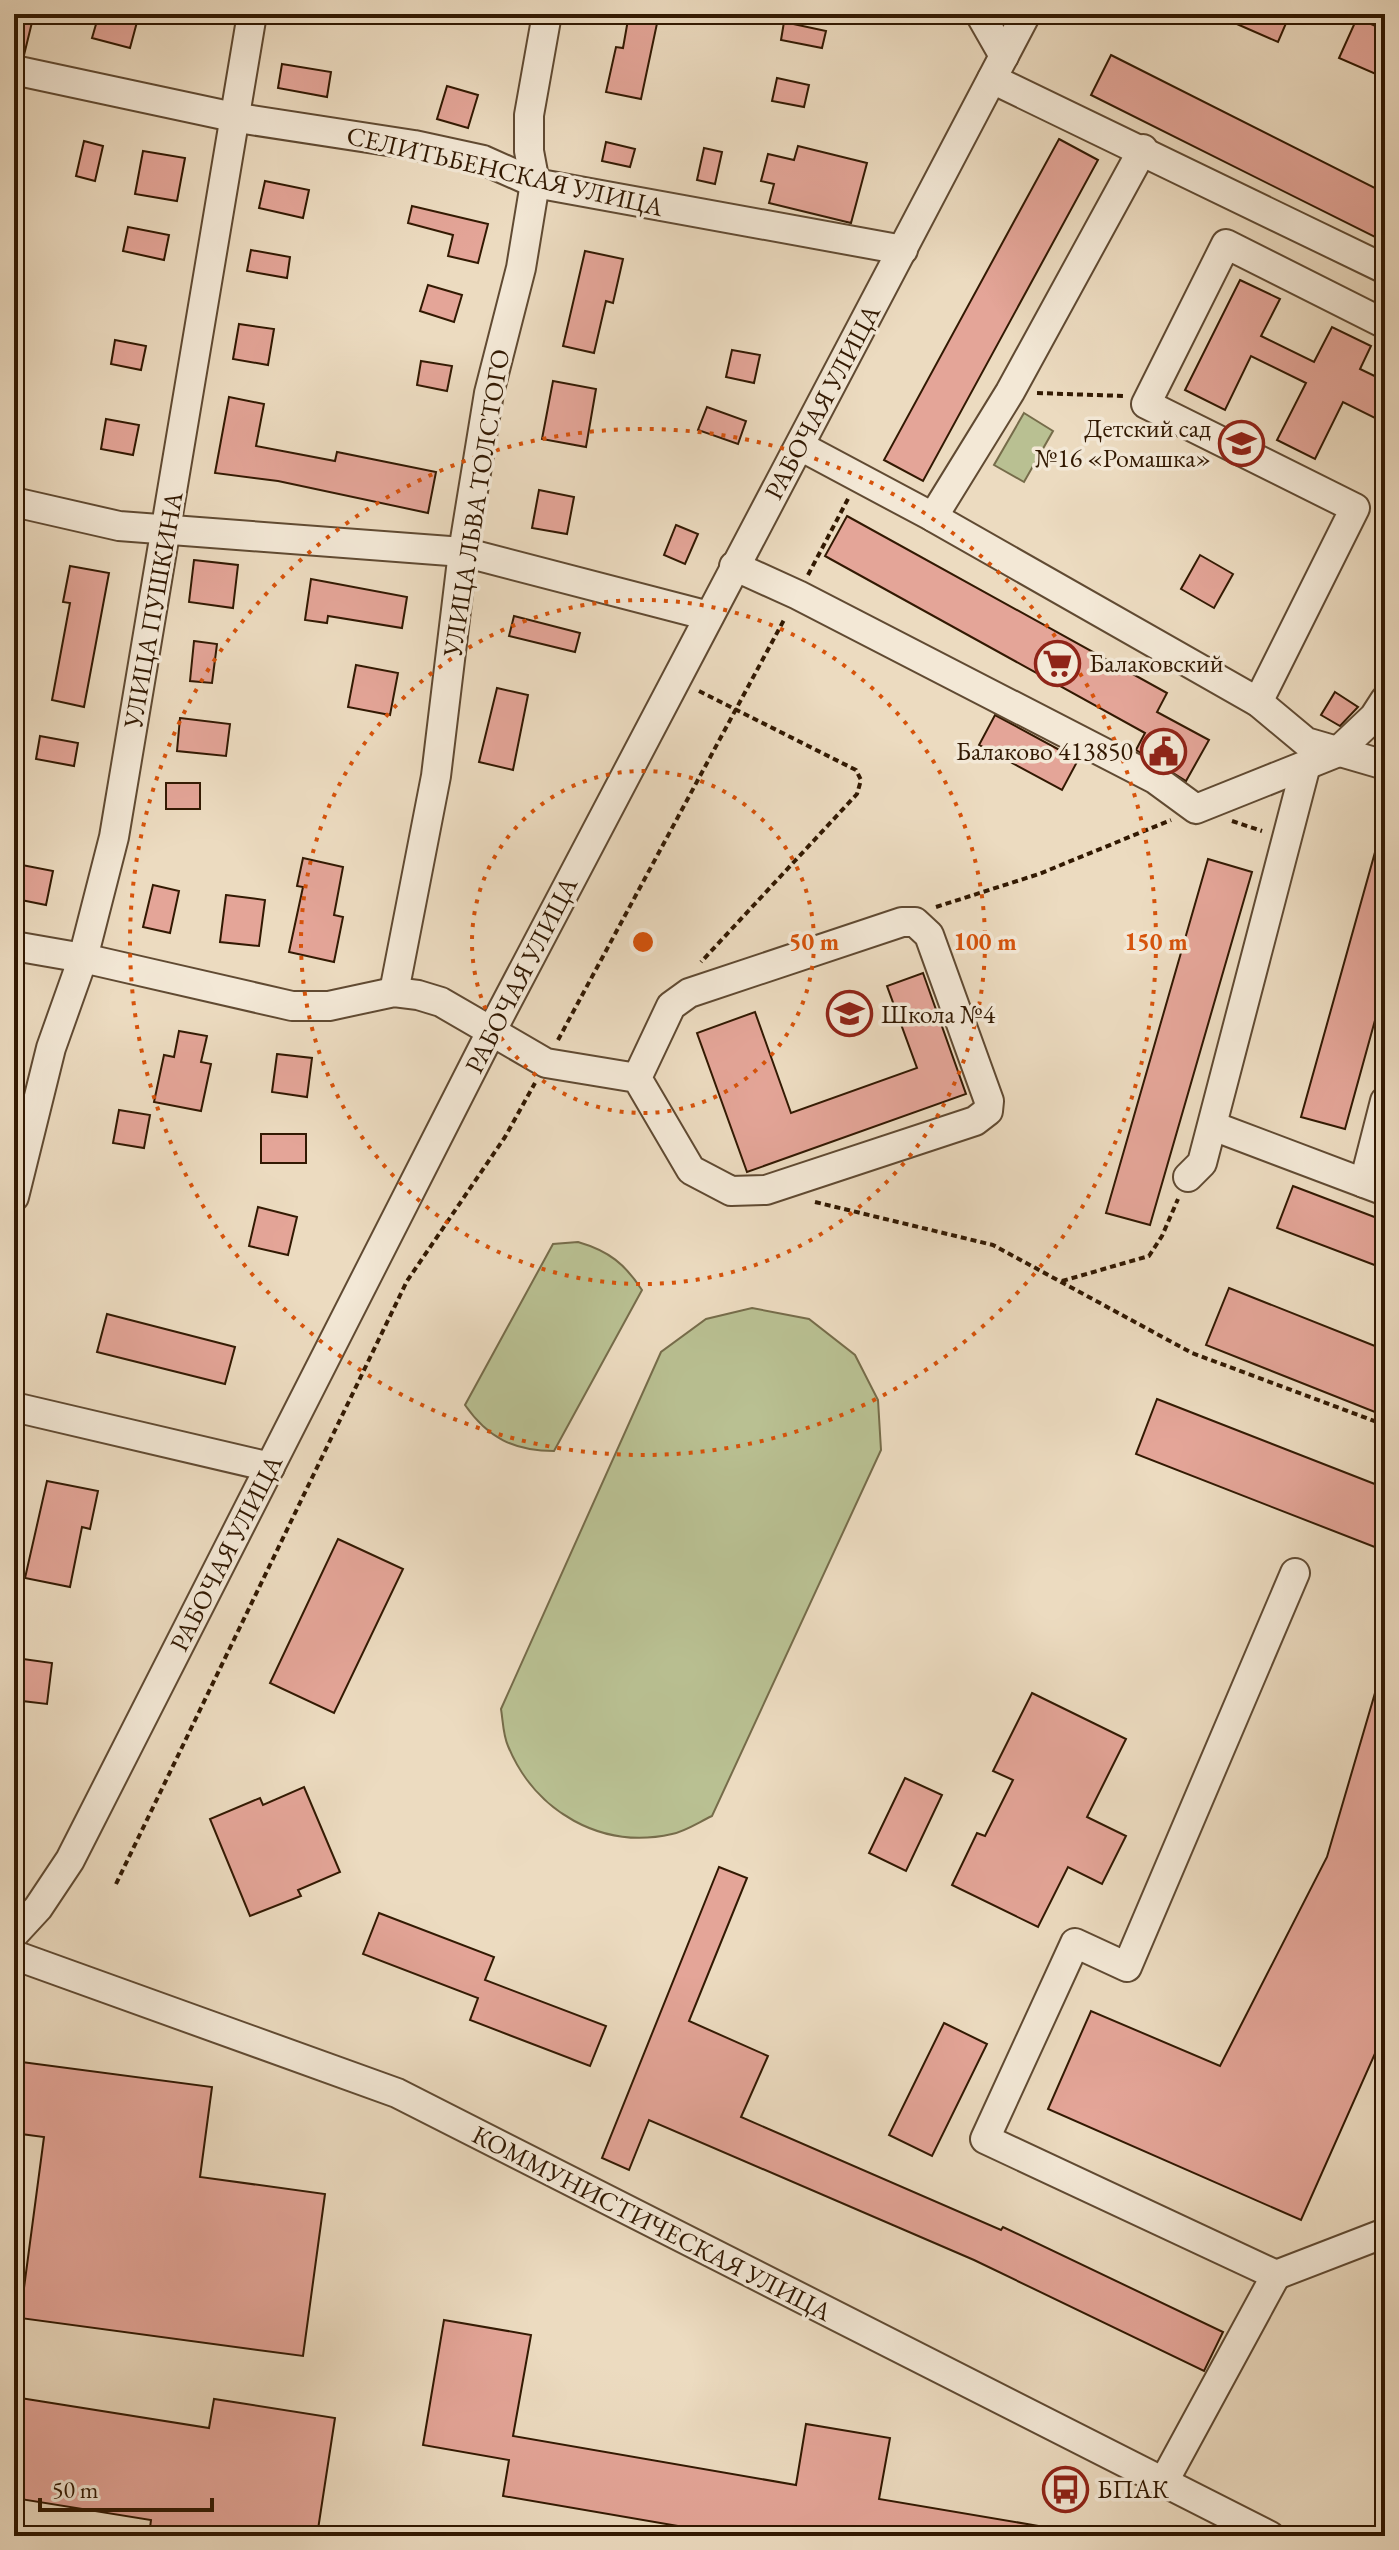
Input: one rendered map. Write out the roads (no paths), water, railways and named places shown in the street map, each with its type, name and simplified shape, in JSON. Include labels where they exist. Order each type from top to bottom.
[{"type":"street","name":"УЛИЦА ПУШКИНА","points":[[14,1197],[51,1048],[83,958],[114,837],[238,118],[252,14]]},
{"type":"street","name":"УЛИЦА ЛЬВА ТОЛСТОГО","points":[[394,992],[436,776],[463,552],[489,393],[521,268],[535,183],[529,151],[529,115],[547,14]]},
{"type":"street","points":[[980,14],[998,67],[1143,149],[1385,269]]},
{"type":"street","name":"РАБОЧАЯ УЛИЦА","points":[[14,1934],[38,1908],[70,1860],[492,1030],[1026,14]]},
{"type":"street","name":"СЕЛИТЬБЕНСКАЯ УЛИЦА","points":[[14,70],[238,118],[456,154],[483,160],[535,183],[903,250]]},
{"type":"street","points":[[933,517],[1010,392],[1143,149]]},
{"type":"street","points":[[1258,702],[1355,508],[1146,404],[1226,244],[1385,324]]},
{"type":"street","points":[[800,446],[933,517],[1258,702],[1306,742],[1385,765]]},
{"type":"street","points":[[14,502],[119,526],[463,552],[709,616]]},
{"type":"street","points":[[734,566],[798,595],[1155,779],[1196,809],[1336,753],[1374,717],[1385,700]]},
{"type":"street","points":[[1188,1177],[1202,1163],[1213,1126],[1306,765]]},
{"type":"street","points":[[902,922],[915,922],[929,935],[989,1101],[988,1111],[975,1121],[766,1190],[731,1191],[709,1183],[691,1170],[637,1078],[671,1006],[689,993],[902,922]]},
{"type":"street","points":[[14,946],[83,958],[292,1006],[329,1006],[394,992],[441,1002],[546,1063],[637,1078]]},
{"type":"street","points":[[1213,1126],[1375,1187],[1385,1101]]},
{"type":"street","points":[[15,1413],[270,1467]]},
{"type":"street","points":[[1276,2275],[985,2139],[1075,1943],[1127,1967],[1295,1573]]},
{"type":"street","name":"КОММУНИСТИЧЕСКАЯ УЛИЦА","points":[[14,1955],[397,2093],[1270,2536]]},
{"type":"street","points":[[1163,2483],[1276,2275],[1385,2233]]},
{"type":"place","name":"Детский сад №16 «Ромашка»","points":[[1242,443]]},
{"type":"place","name":"Балаковский","points":[[1058,663]]},
{"type":"place","name":"Балаково 413850","points":[[1164,751]]},
{"type":"place","name":"Школа №4","points":[[850,1014]]},
{"type":"place","name":"БПАК","points":[[1066,2489]]}]
